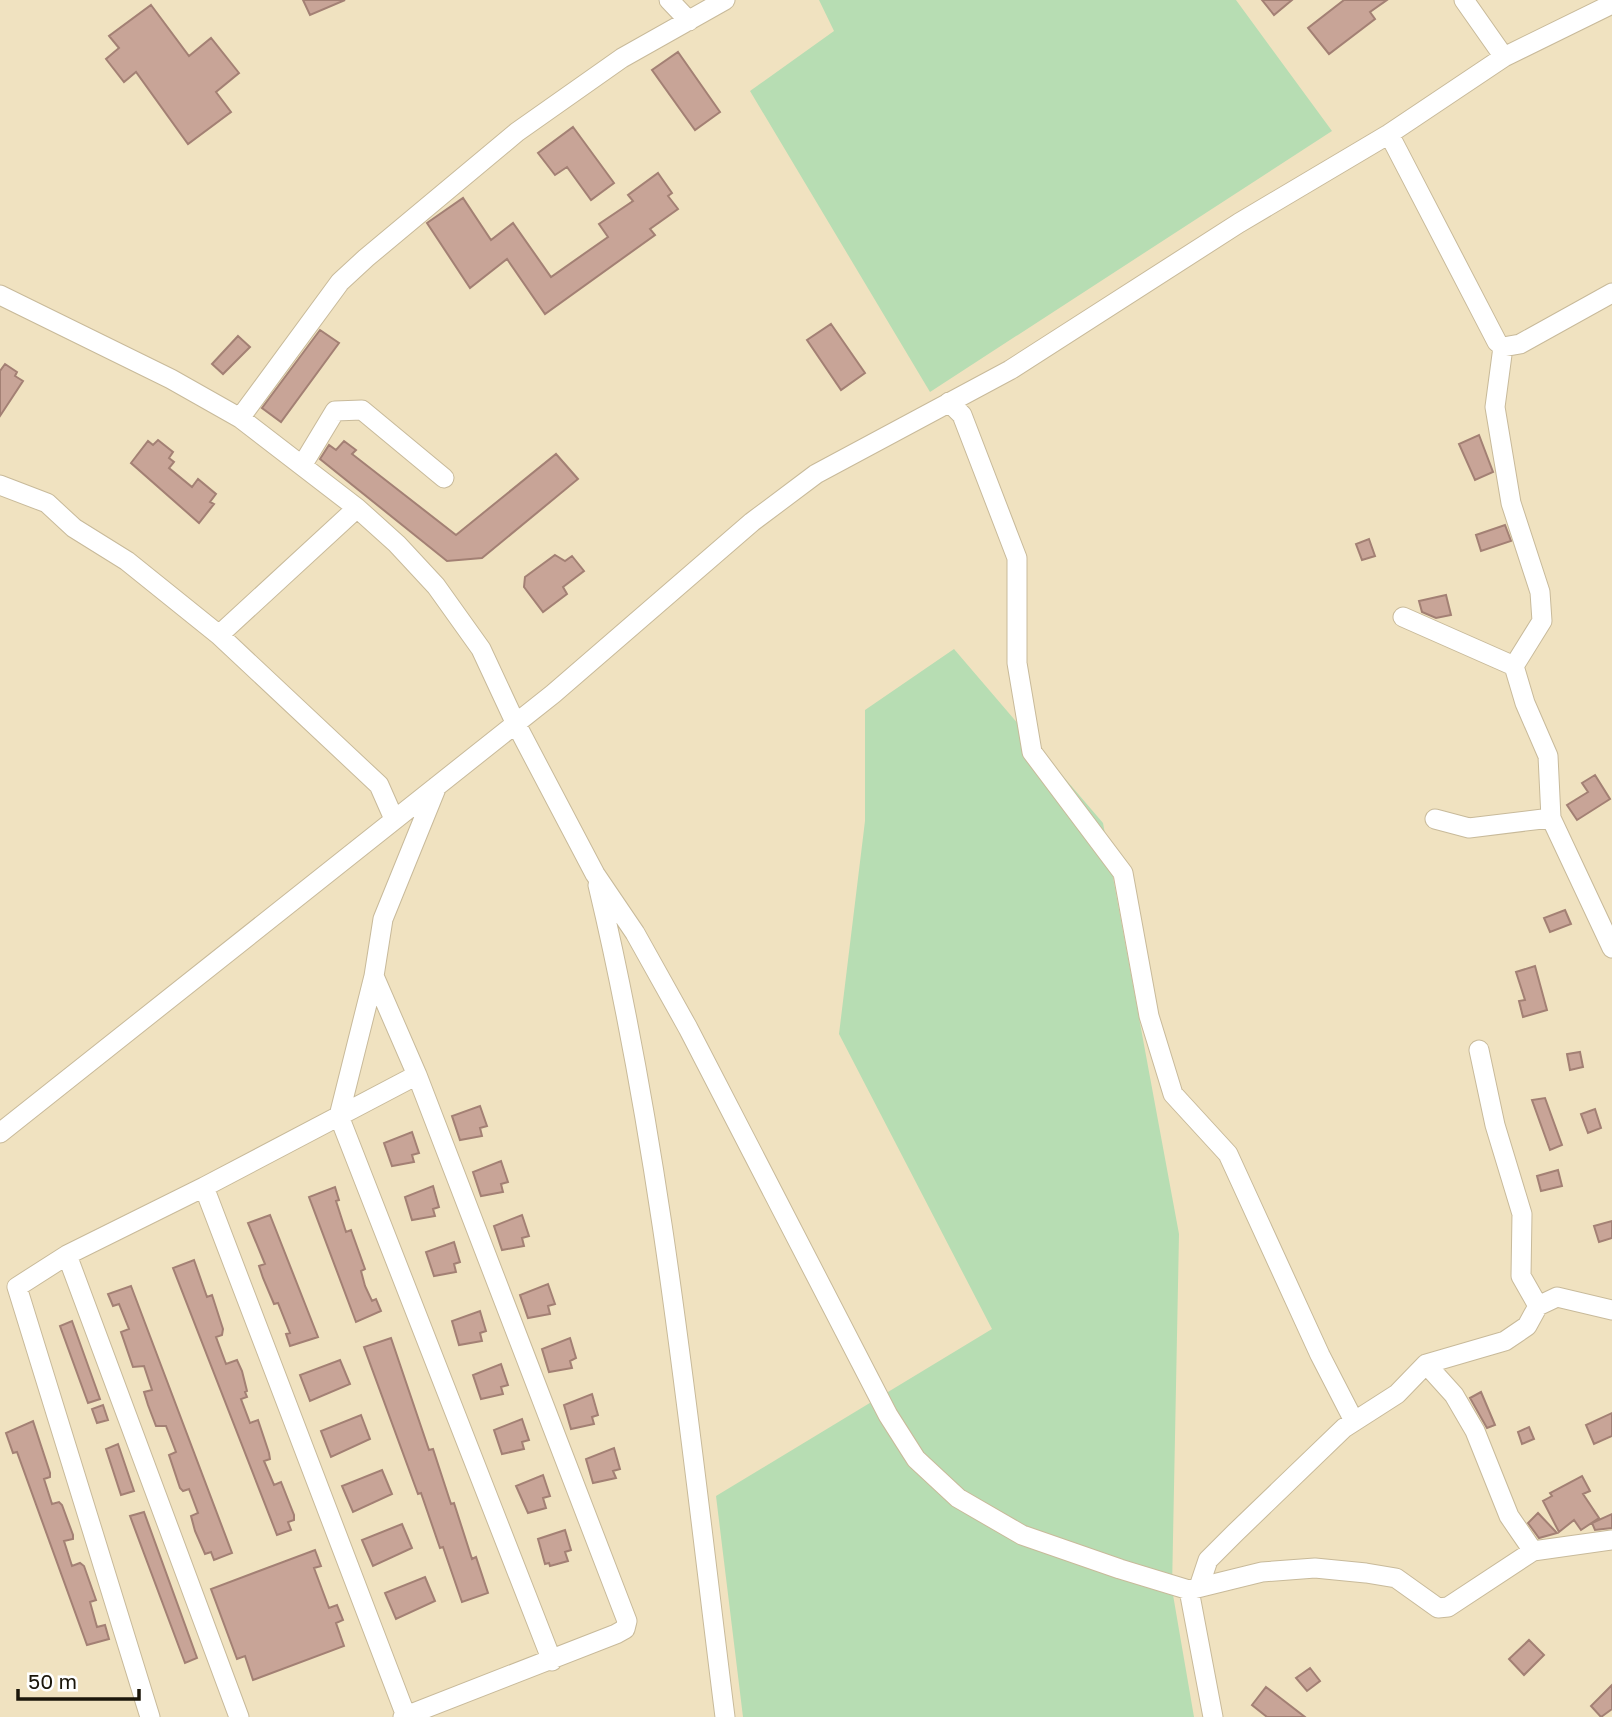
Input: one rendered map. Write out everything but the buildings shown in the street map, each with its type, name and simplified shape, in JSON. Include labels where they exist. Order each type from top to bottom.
[{"type":"street","points":[[669,0],[690,21]]},
{"type":"street","points":[[240,418],[349,274],[517,132],[622,58],[725,0]]},
{"type":"street","points":[[1464,0],[1504,57]]},
{"type":"street","points":[[0,1133],[437,786],[677,590],[752,522],[816,474],[1010,370],[1239,223],[1389,134],[1504,57],[1612,4]]},
{"type":"street","points":[[1389,134],[1497,342],[1503,347],[1520,344],[1612,293]]},
{"type":"street","points":[[0,295],[171,379],[240,418],[303,464],[397,544],[461,617],[481,649],[515,722],[595,874],[635,933],[688,1028],[888,1415],[916,1459],[958,1497],[1022,1535],[1194,1589],[1262,1572],[1315,1568],[1396,1578],[1438,1608],[1447,1607],[1532,1551],[1612,1540]]},
{"type":"street","points":[[1503,347],[1495,407],[1511,503],[1540,592],[1542,621],[1514,666],[1525,704],[1548,756],[1551,817],[1612,948]]},
{"type":"street","points":[[949,402],[962,415],[1017,558],[1017,663],[1032,752],[1123,873],[1149,1016],[1173,1094],[1228,1154],[1320,1354],[1354,1421]]},
{"type":"street","points":[[303,464],[335,411],[362,410],[444,478]]},
{"type":"street","points":[[0,485],[47,503],[74,528],[127,561],[219,635],[379,785],[394,820]]},
{"type":"street","points":[[219,635],[357,508]]},
{"type":"street","points":[[1403,617],[1514,666]]},
{"type":"street","points":[[437,786],[383,919],[374,976],[339,1116],[552,1661]]},
{"type":"street","points":[[1435,819],[1469,828],[1551,817]]},
{"type":"street","points":[[595,874],[622,986],[657,1182],[725,1717]]},
{"type":"street","points":[[204,1187],[405,1717],[552,1661],[625,1629],[624,1607],[417,1075],[374,976]]},
{"type":"street","points":[[1479,1050],[1495,1125],[1522,1214],[1521,1276],[1538,1306]]},
{"type":"street","points":[[150,1717],[17,1287],[67,1255],[204,1187],[417,1075]]},
{"type":"street","points":[[67,1255],[239,1717]]},
{"type":"street","points":[[1213,1717],[1194,1589],[1208,1560],[1354,1421],[1397,1394],[1426,1364],[1505,1341],[1527,1326],[1538,1306],[1557,1297],[1612,1310]]},
{"type":"street","points":[[1426,1364],[1454,1395],[1475,1431],[1509,1516],[1532,1551]]},
{"type":"green space","points":[[819,0],[1236,0],[1332,131],[930,392],[750,91],[834,31]]},
{"type":"green space","points":[[954,649],[1103,823],[1179,1234],[1172,1589],[1194,1717],[743,1717],[716,1496],[992,1329],[839,1034],[865,821],[865,710]]}]
